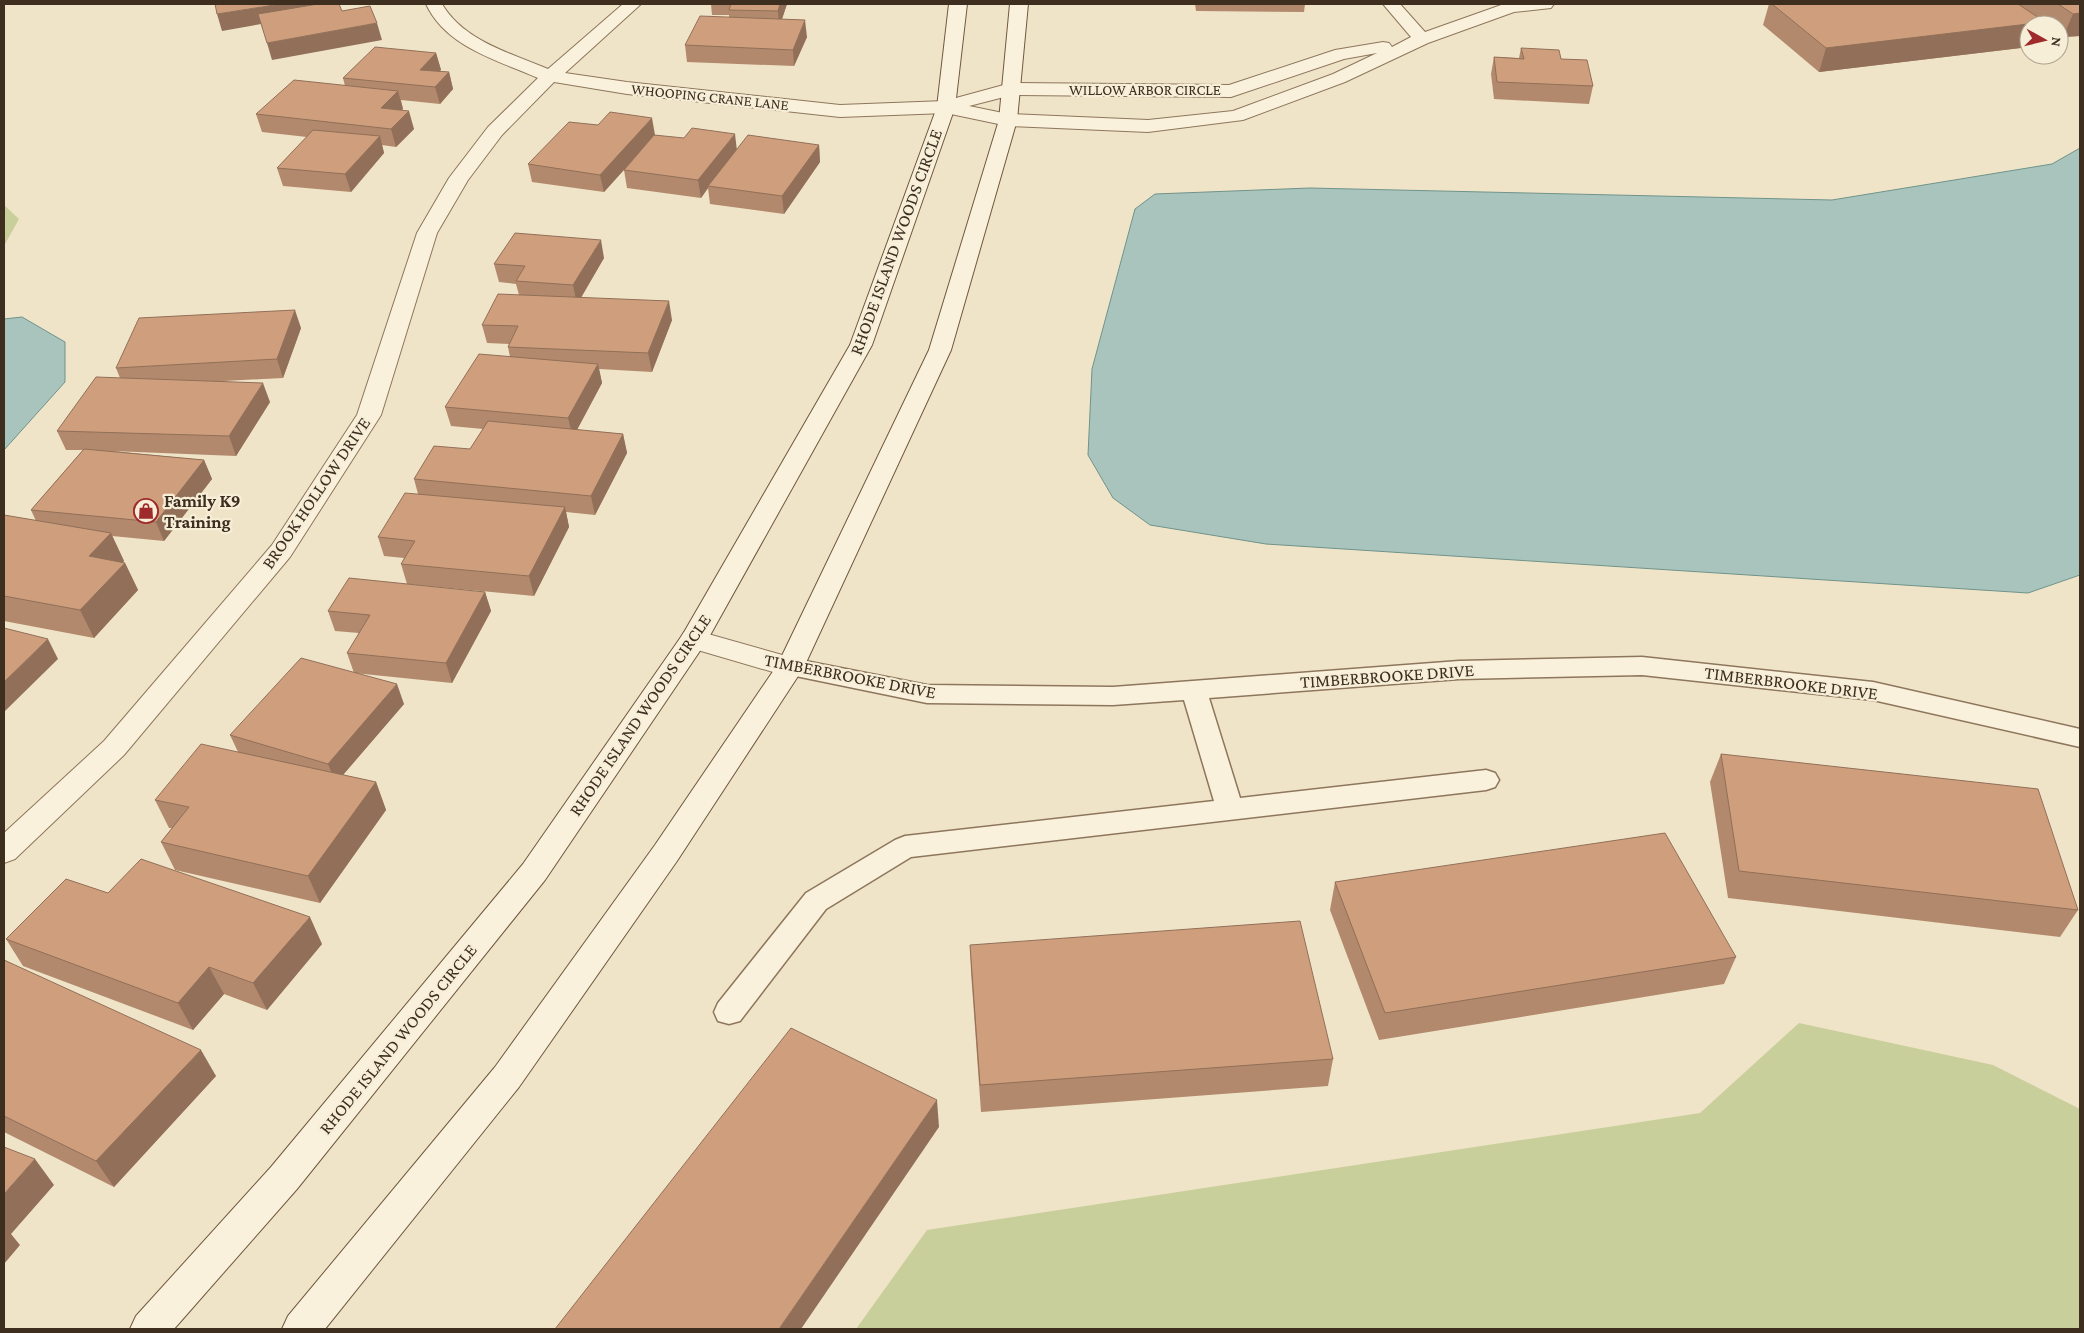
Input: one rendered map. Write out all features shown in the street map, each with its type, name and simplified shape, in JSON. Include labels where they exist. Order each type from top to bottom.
[{"type":"street","name":"WHOOPING CRANE LANE","points":[[434,4],[444,20],[474,44],[550,76],[628,88],[840,111],[946,106],[1008,120]]},
{"type":"street","name":"BROOK HOLLOW DRIVE","points":[[4,851],[114,748],[281,551],[369,415],[426,233],[459,178],[495,131],[550,76],[633,4]]},
{"type":"street","name":"RHODE ISLAND WOODS CIRCLE","points":[[148,1329],[284,1178],[534,872],[694,639],[861,345],[946,106],[958,4]]},
{"type":"street","points":[[301,1329],[507,1077],[666,853],[790,667],[940,350],[1008,120],[1018,4]]},
{"type":"street","points":[[1391,4],[1422,39]]},
{"type":"street","name":"WILLOW ARBOR CIRCLE","points":[[1008,120],[1148,126],[1236,116],[1339,78],[1422,39],[1510,7],[1545,4]]},
{"type":"street","name":"WILLOW ARBOR CIRCLE","points":[[946,106],[1011,89],[1231,91],[1341,54],[1422,39]]},
{"type":"street","name":"TIMBERBROOKE DRIVE","points":[[694,639],[790,667]]},
{"type":"lane","name":"TIMBERBROOKE DRIVE","points":[[790,667],[927,694],[1113,696],[1459,670],[1642,666],[1873,691],[2080,738]]},
{"type":"lane","points":[[1194,690],[1230,810]]},
{"type":"lane","points":[[729,1012],[816,901],[906,847],[1486,780]]},
{"type":"green space","points":[[4,205],[19,219],[4,246]]},
{"type":"green space","points":[[1799,1023],[1993,1065],[2080,1109],[2080,1329],[856,1329],[927,1230],[1700,1113]]},
{"type":"water","points":[[2080,148],[2080,575],[2028,593],[1266,544],[1150,525],[1113,498],[1088,455],[1092,369],[1135,209],[1155,194],[1310,188],[1832,200],[2052,164]]},
{"type":"water","points":[[22,317],[65,342],[65,382],[4,450],[4,319]]},
{"type":"building","points":[[215,4],[281,4],[217,14]]},
{"type":"building","points":[[318,4],[339,4],[342,11],[370,6],[377,23],[267,43],[258,14]]},
{"type":"building","points":[[731,4],[780,4],[778,11],[729,10]]},
{"type":"building","points":[[1772,4],[2018,4],[2034,15],[2019,15],[2019,25],[1826,48]]},
{"type":"building","points":[[2058,4],[2080,4],[2080,13],[2073,14]]},
{"type":"building","points":[[700,16],[805,20],[793,50],[685,45]]},
{"type":"building","points":[[375,47],[436,53],[420,70],[449,72],[435,87],[343,78]]},
{"type":"building","points":[[1521,48],[1559,50],[1561,59],[1587,60],[1593,86],[1497,82],[1494,57],[1524,59]]},
{"type":"building","points":[[294,80],[398,91],[381,108],[409,111],[391,129],[256,114]]},
{"type":"building","points":[[610,112],[652,118],[600,175],[528,164],[569,122],[598,125]]},
{"type":"building","points":[[692,128],[735,134],[698,180],[624,170],[654,135],[684,138]]},
{"type":"building","points":[[313,130],[380,136],[345,174],[277,168]]},
{"type":"building","points":[[748,135],[819,145],[782,196],[708,186]]},
{"type":"building","points":[[515,233],[601,240],[573,285],[516,281],[525,266],[494,264]]},
{"type":"building","points":[[498,294],[669,301],[648,353],[508,347],[518,326],[482,325]]},
{"type":"building","points":[[295,310],[277,359],[116,368],[139,318]]},
{"type":"building","points":[[479,354],[598,364],[568,418],[445,407]]},
{"type":"building","points":[[96,377],[263,383],[229,436],[57,431]]},
{"type":"building","points":[[488,421],[623,434],[591,496],[414,479],[434,446],[470,449]]},
{"type":"building","points":[[84,449],[204,460],[156,522],[31,510]]},
{"type":"building","points":[[405,493],[565,507],[529,576],[401,564],[415,541],[378,537]]},
{"type":"building","points":[[4,515],[111,533],[89,556],[125,563],[80,610],[4,596]]},
{"type":"building","points":[[349,578],[485,592],[446,663],[347,653],[370,615],[328,611]]},
{"type":"building","points":[[4,628],[48,639],[4,682]]},
{"type":"building","points":[[301,658],[397,684],[328,764],[230,735]]},
{"type":"building","points":[[201,744],[376,782],[308,876],[161,842],[189,807],[155,800]]},
{"type":"building","points":[[1721,754],[2038,789],[2078,910],[1739,871]]},
{"type":"building","points":[[1665,833],[1736,957],[1385,1013],[1335,882]]},
{"type":"building","points":[[141,859],[310,917],[253,983],[209,967],[178,1003],[6,939],[66,879],[108,893]]},
{"type":"building","points":[[1300,921],[1333,1059],[980,1085],[970,945]]},
{"type":"building","points":[[4,960],[201,1050],[96,1161],[4,1116]]},
{"type":"building","points":[[791,1028],[937,1100],[779,1329],[555,1329]]},
{"type":"building","points":[[4,1147],[35,1159],[4,1194]]},
{"type":"place","name":"Family K9 Training","points":[[146,511]]}]
